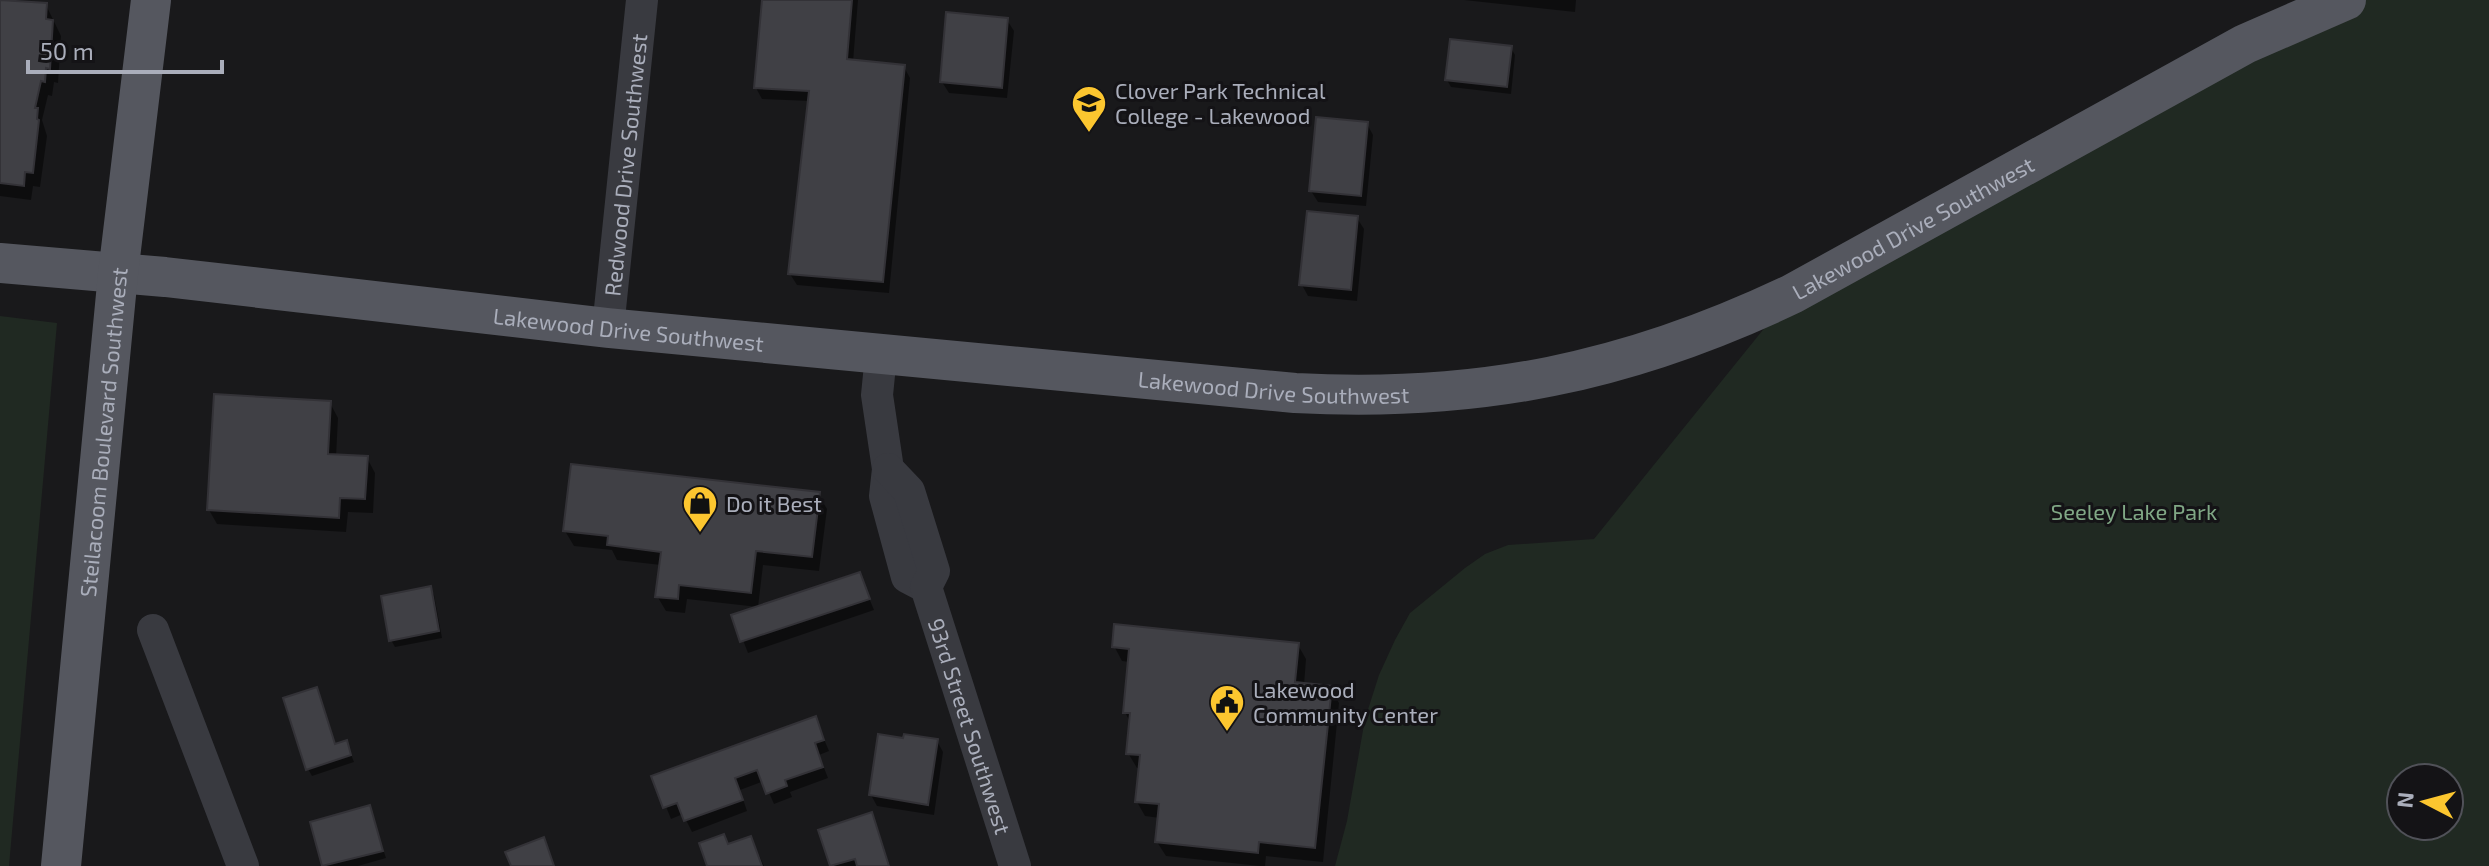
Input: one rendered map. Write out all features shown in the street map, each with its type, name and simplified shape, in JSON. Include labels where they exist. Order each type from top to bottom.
[{"type":"main road","name":"Steilacoom Boulevard Southwest","points":[[61,866],[118,274],[151,0]]},
{"type":"main road","name":"Lakewood Drive Southwest","points":[[0,263],[608,328],[1295,393],[1353,396],[1466,391],[1579,372],[1688,339],[1792,294],[2245,44],[2346,0]]},
{"type":"street","name":"Redwood Drive Southwest","points":[[608,328],[642,0]]},
{"type":"street","name":"93rd Street Southwest","points":[[881,355],[877,395],[888,469],[885,496],[907,577],[926,587],[1015,866]]},
{"type":"street","points":[[153,630],[243,866]]},
{"type":"green space","name":"Seeley Lake Park","points":[[2346,0],[2489,0],[2489,866],[1335,866],[1347,821],[1365,719],[1379,675],[1410,613],[1485,554],[1508,545],[1594,539],[1792,294]]},
{"type":"green space","points":[[0,316],[57,323],[9,866],[0,866]]},
{"type":"building","points":[[0,0],[47,3],[46,19],[53,20],[50,69],[46,68],[45,82],[41,81],[35,108],[38,108],[39,120],[33,173],[25,172],[24,186],[0,183]]},
{"type":"building","points":[[762,0],[852,0],[847,59],[905,65],[883,282],[788,274],[809,91],[754,88]]},
{"type":"building","points":[[946,12],[1008,18],[1002,88],[940,82]]},
{"type":"building","points":[[1450,39],[1512,46],[1507,87],[1445,80]]},
{"type":"building","points":[[1316,117],[1368,122],[1361,196],[1309,191]]},
{"type":"building","points":[[1307,211],[1358,216],[1351,290],[1299,285]]},
{"type":"building","points":[[214,394],[331,401],[328,454],[368,456],[365,499],[340,498],[339,518],[207,510]]},
{"type":"building","name":"Do it Best","points":[[571,464],[820,492],[812,557],[756,551],[751,593],[679,585],[678,599],[655,597],[661,552],[607,545],[608,536],[563,531]]},
{"type":"building","points":[[860,572],[870,599],[740,642],[731,615]]},
{"type":"building","points":[[431,586],[439,631],[389,641],[381,596]]},
{"type":"building","name":"Lakewood Community Center","points":[[1114,624],[1299,643],[1295,682],[1332,686],[1315,848],[1259,842],[1258,853],[1155,842],[1159,804],[1135,802],[1140,755],[1126,754],[1130,713],[1123,713],[1129,649],[1112,647]]},
{"type":"building","points":[[317,687],[335,744],[347,740],[351,755],[306,770],[283,698]]},
{"type":"building","points":[[816,716],[824,740],[815,743],[823,767],[785,780],[787,786],[766,794],[757,770],[735,778],[743,800],[684,821],[677,803],[663,808],[651,776]]},
{"type":"building","points":[[878,734],[938,739],[928,805],[869,795]]},
{"type":"building","points":[[370,805],[383,851],[322,866],[310,822]]},
{"type":"building","points":[[872,812],[889,866],[857,866],[855,859],[830,866],[818,830]]},
{"type":"building","points":[[724,834],[728,844],[751,836],[762,866],[707,866],[699,843]]},
{"type":"building","points":[[544,837],[554,866],[511,866],[505,852]]},
{"type":"place","name":"Clover Park Technical College - Lakewood","points":[[1089,134]]},
{"type":"place","name":"Do it Best","points":[[700,534]]},
{"type":"place","name":"Lakewood Community Center","points":[[1227,733]]}]
